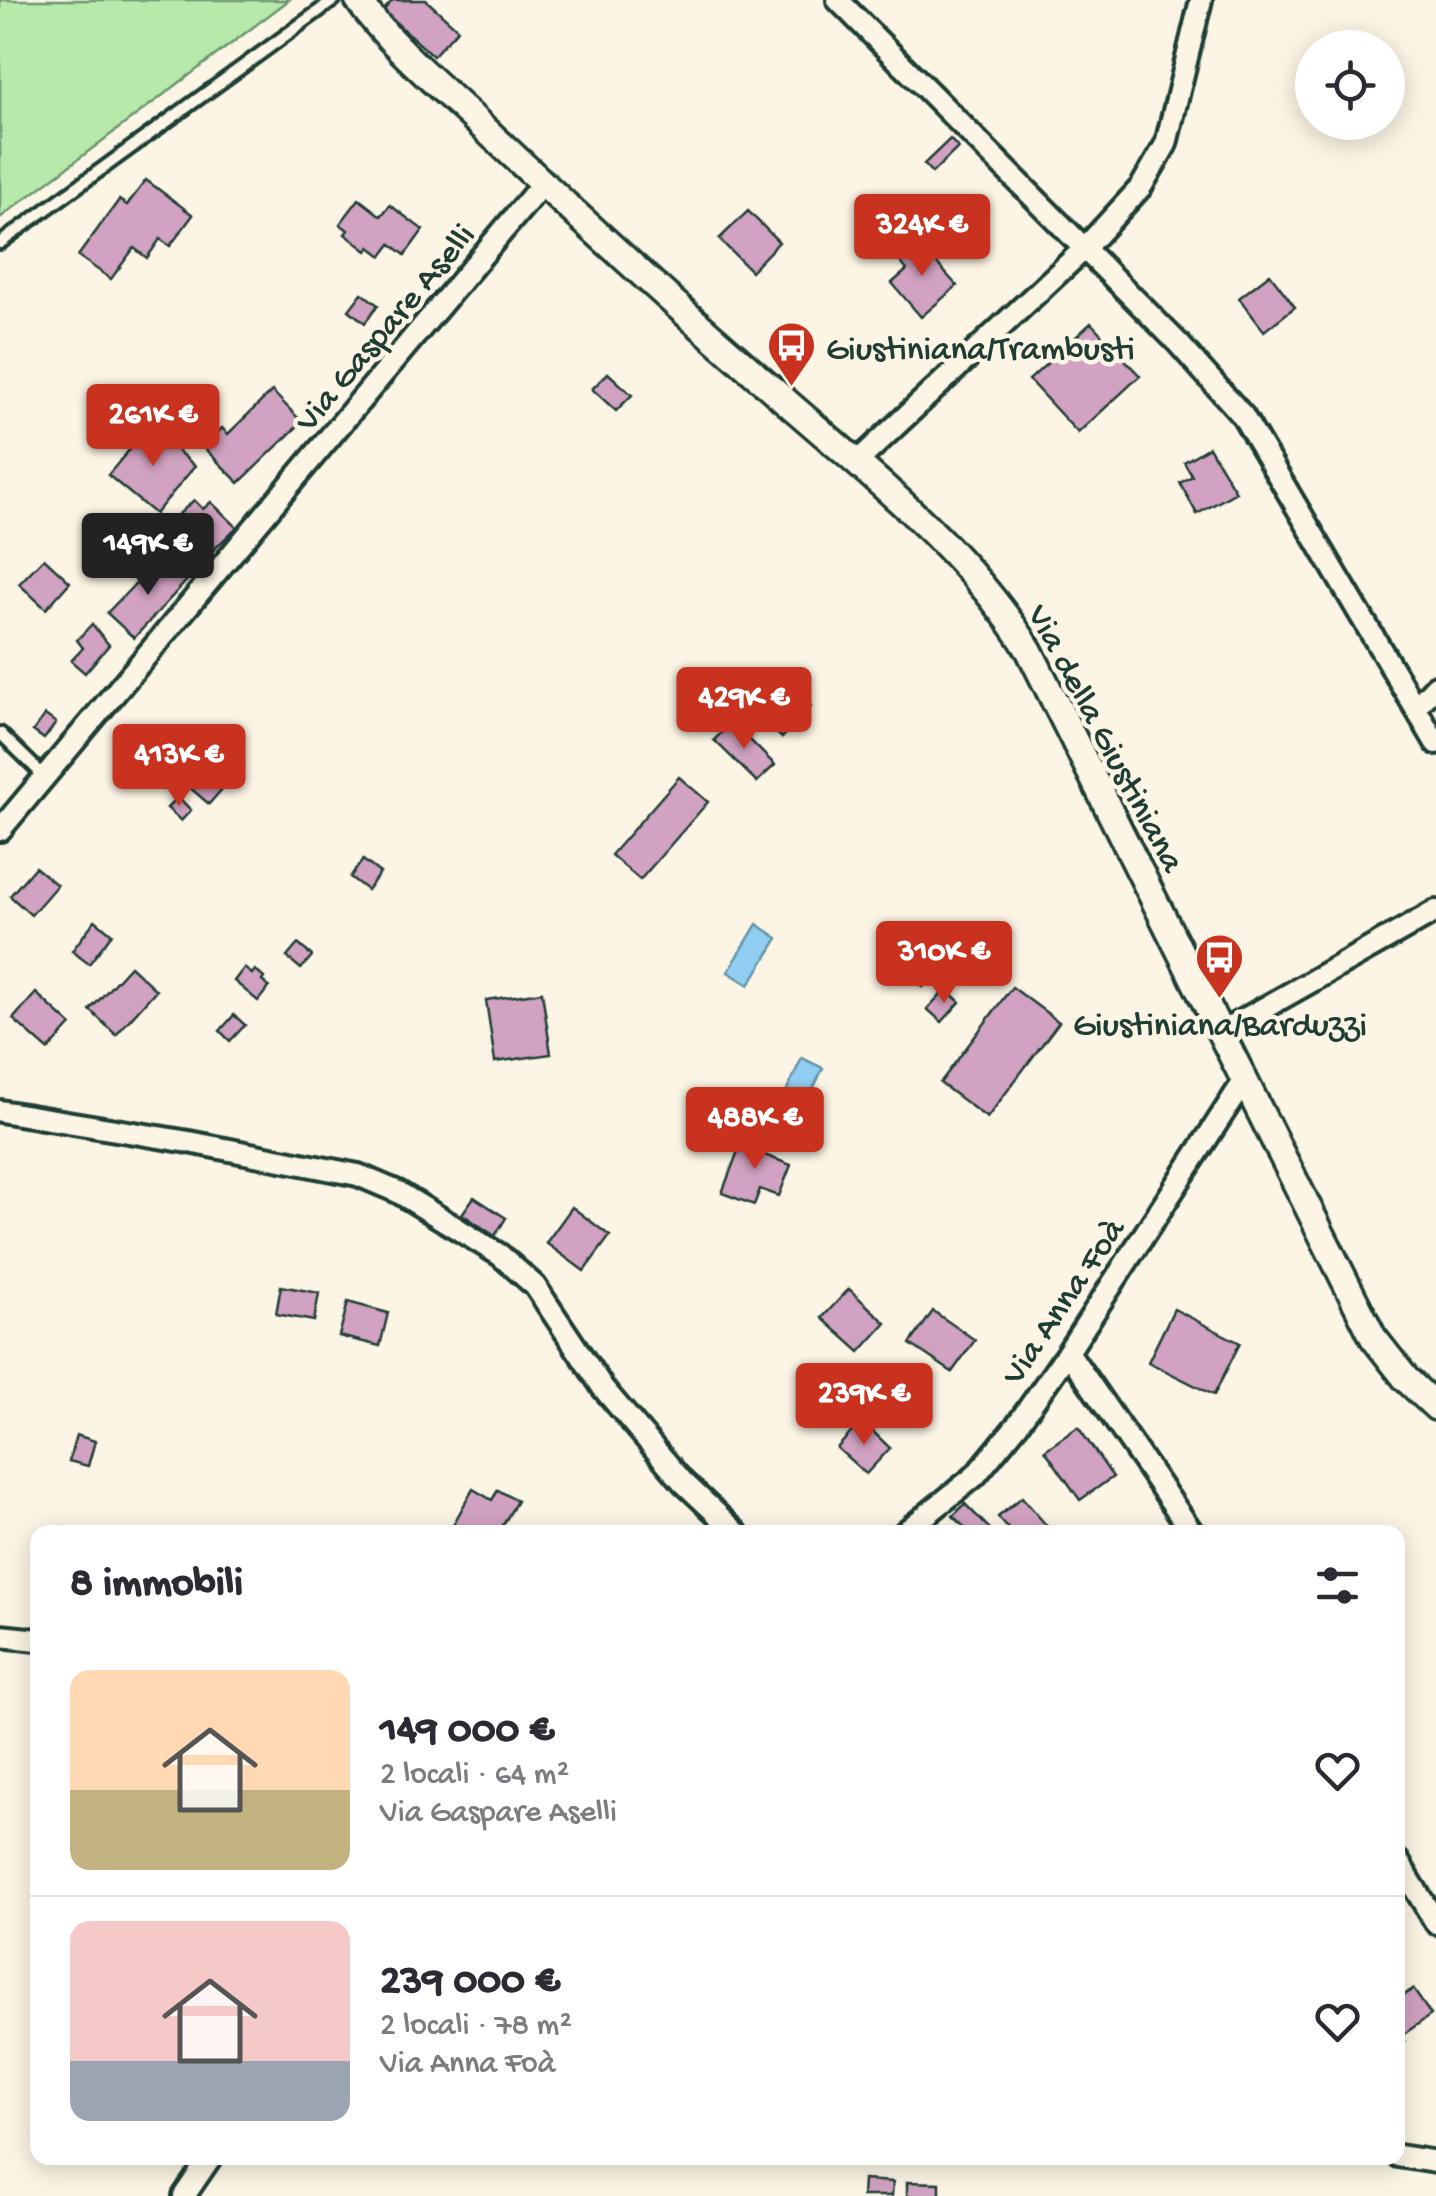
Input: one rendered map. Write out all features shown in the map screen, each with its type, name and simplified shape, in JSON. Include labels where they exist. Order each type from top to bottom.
[{"type":"street","name":"Via della Giustiniana","points":[[358,0],[401,49],[543,183],[958,557],[1012,623],[1374,1337],[1406,1379],[1436,1407]]},
{"type":"street","points":[[838,0],[1178,343],[1244,416],[1436,742]]},
{"type":"street","points":[[856,463],[1084,249],[1140,187],[1160,158],[1173,120],[1201,0]]},
{"type":"street","name":"Via Gaspare Aselli","points":[[0,830],[543,183]]},
{"type":"street","points":[[1417,706],[1436,686]]},
{"type":"street","points":[[1220,1033],[1436,911]]},
{"type":"street","name":"Via Anna Foà","points":[[914,1525],[974,1476],[1017,1425],[1244,1080]]},
{"type":"street","points":[[0,1111],[358,1175],[398,1192],[500,1255],[536,1286],[603,1388],[683,1482],[729,1525]]},
{"type":"street","points":[[1068,1352],[1187,1525]]},
{"type":"street","points":[[0,1636],[30,1639]]},
{"type":"street","points":[[1405,1872],[1436,1922]]},
{"type":"street","points":[[1405,2157],[1436,2162]]},
{"type":"street","points":[[184,2196],[205,2165]]},
{"type":"lane","points":[[0,243],[334,0]]},
{"type":"lane","points":[[0,733],[46,778]]},
{"type":"green space","points":[[0,0],[289,0],[0,218]]},
{"type":"water","points":[[757,924],[778,938],[749,985],[728,972]]},
{"type":"water","points":[[802,1058],[823,1068],[804,1108],[783,1098]]},
{"type":"building","points":[[393,0],[426,0],[458,29],[433,56],[383,11]]},
{"type":"building","points":[[950,139],[958,148],[932,173],[924,164]]},
{"type":"building","points":[[146,180],[193,215],[170,246],[160,239],[147,258],[134,248],[111,279],[78,256],[119,200],[127,205]]},
{"type":"building","points":[[359,199],[381,216],[390,205],[423,230],[405,255],[391,244],[382,256],[370,247],[367,251],[345,234],[348,230],[340,224]]},
{"type":"building","points":[[748,211],[779,242],[751,271],[719,239]]},
{"type":"building","points":[[887,225],[906,246],[896,255],[877,233]]},
{"type":"building","points":[[917,241],[957,286],[921,317],[892,283],[907,270],[895,256]]},
{"type":"building","points":[[1270,274],[1295,307],[1264,331],[1239,298]]},
{"type":"building","points":[[362,293],[378,305],[365,323],[349,310]]},
{"type":"building","points":[[1091,323],[1140,376],[1078,433],[1029,380]]},
{"type":"building","points":[[608,373],[632,395],[616,411],[592,389]]},
{"type":"building","points":[[272,391],[302,422],[239,483],[203,447],[222,428],[228,434]]},
{"type":"building","points":[[174,422],[186,432],[173,447],[195,466],[155,514],[108,475],[140,437],[152,448]]},
{"type":"building","points":[[1209,447],[1236,492],[1197,514],[1180,483],[1192,476],[1184,462]]},
{"type":"building","points":[[194,500],[203,509],[211,502],[237,527],[200,563],[165,527]]},
{"type":"building","points":[[44,558],[70,582],[46,609],[19,584]]},
{"type":"building","points":[[167,558],[189,578],[134,638],[107,613],[136,583],[140,587]]},
{"type":"building","points":[[92,624],[109,645],[85,673],[71,661],[83,648],[77,640]]},
{"type":"building","points":[[790,688],[811,706],[782,738],[761,719]]},
{"type":"building","points":[[45,715],[56,723],[44,739],[33,731]]},
{"type":"building","points":[[732,722],[775,765],[757,782],[714,740]]},
{"type":"building","points":[[216,742],[243,765],[209,804],[182,781]]},
{"type":"building","points":[[679,777],[708,802],[640,880],[611,855]]},
{"type":"building","points":[[178,797],[191,810],[181,821],[167,808]]},
{"type":"building","points":[[363,860],[380,873],[367,890],[350,877]]},
{"type":"building","points":[[35,867],[57,885],[31,915],[10,896]]},
{"type":"building","points":[[95,920],[112,934],[89,964],[72,951]]},
{"type":"building","points":[[904,932],[943,959],[923,987],[885,959]]},
{"type":"building","points":[[298,944],[312,956],[301,969],[287,957]]},
{"type":"building","points":[[130,966],[156,990],[116,1035],[90,1010]]},
{"type":"building","points":[[244,968],[252,974],[255,970],[269,987],[258,1001],[234,981]]},
{"type":"building","points":[[1012,987],[1059,1022],[987,1118],[940,1083]]},
{"type":"building","points":[[946,989],[960,1002],[942,1022],[927,1009]]},
{"type":"building","points":[[542,992],[551,1054],[495,1062],[486,1000]]},
{"type":"building","points":[[36,993],[71,1025],[48,1050],[13,1019]]},
{"type":"building","points":[[234,1015],[245,1025],[230,1041],[220,1031]]},
{"type":"building","points":[[746,1130],[765,1137],[759,1153],[791,1165],[779,1196],[760,1189],[754,1205],[722,1193]]},
{"type":"building","points":[[474,1197],[506,1218],[495,1236],[462,1214]]},
{"type":"building","points":[[572,1207],[610,1236],[584,1271],[546,1243]]},
{"type":"building","points":[[281,1286],[319,1293],[314,1321],[276,1314]]},
{"type":"building","points":[[849,1289],[886,1323],[860,1352],[822,1318]]},
{"type":"building","points":[[348,1302],[388,1313],[380,1346],[339,1336]]},
{"type":"building","points":[[1174,1309],[1240,1343],[1214,1395],[1148,1362]]},
{"type":"building","points":[[933,1311],[975,1340],[952,1372],[910,1344]]},
{"type":"building","points":[[862,1421],[890,1448],[866,1474],[837,1448]]},
{"type":"building","points":[[1078,1427],[1113,1477],[1080,1500],[1045,1450]]},
{"type":"building","points":[[76,1435],[95,1441],[88,1466],[69,1461]]},
{"type":"building","points":[[473,1489],[492,1500],[498,1490],[517,1501],[503,1525],[453,1525]]},
{"type":"building","points":[[1022,1497],[1046,1525],[1005,1525],[998,1517]]},
{"type":"building","points":[[965,1504],[986,1525],[962,1525],[953,1516]]},
{"type":"building","points":[[1413,1989],[1431,2015],[1405,2033],[1405,1994]]},
{"type":"building","points":[[863,2180],[893,2182],[892,2196],[862,2196]]},
{"type":"building","points":[[907,2182],[940,2183],[940,2196],[907,2196]]},
{"type":"place","name":"Giustiniana/Trambusti","points":[[791,388]]},
{"type":"place","name":"Giustiniana/Barduzzi","points":[[1220,1000]]}]
